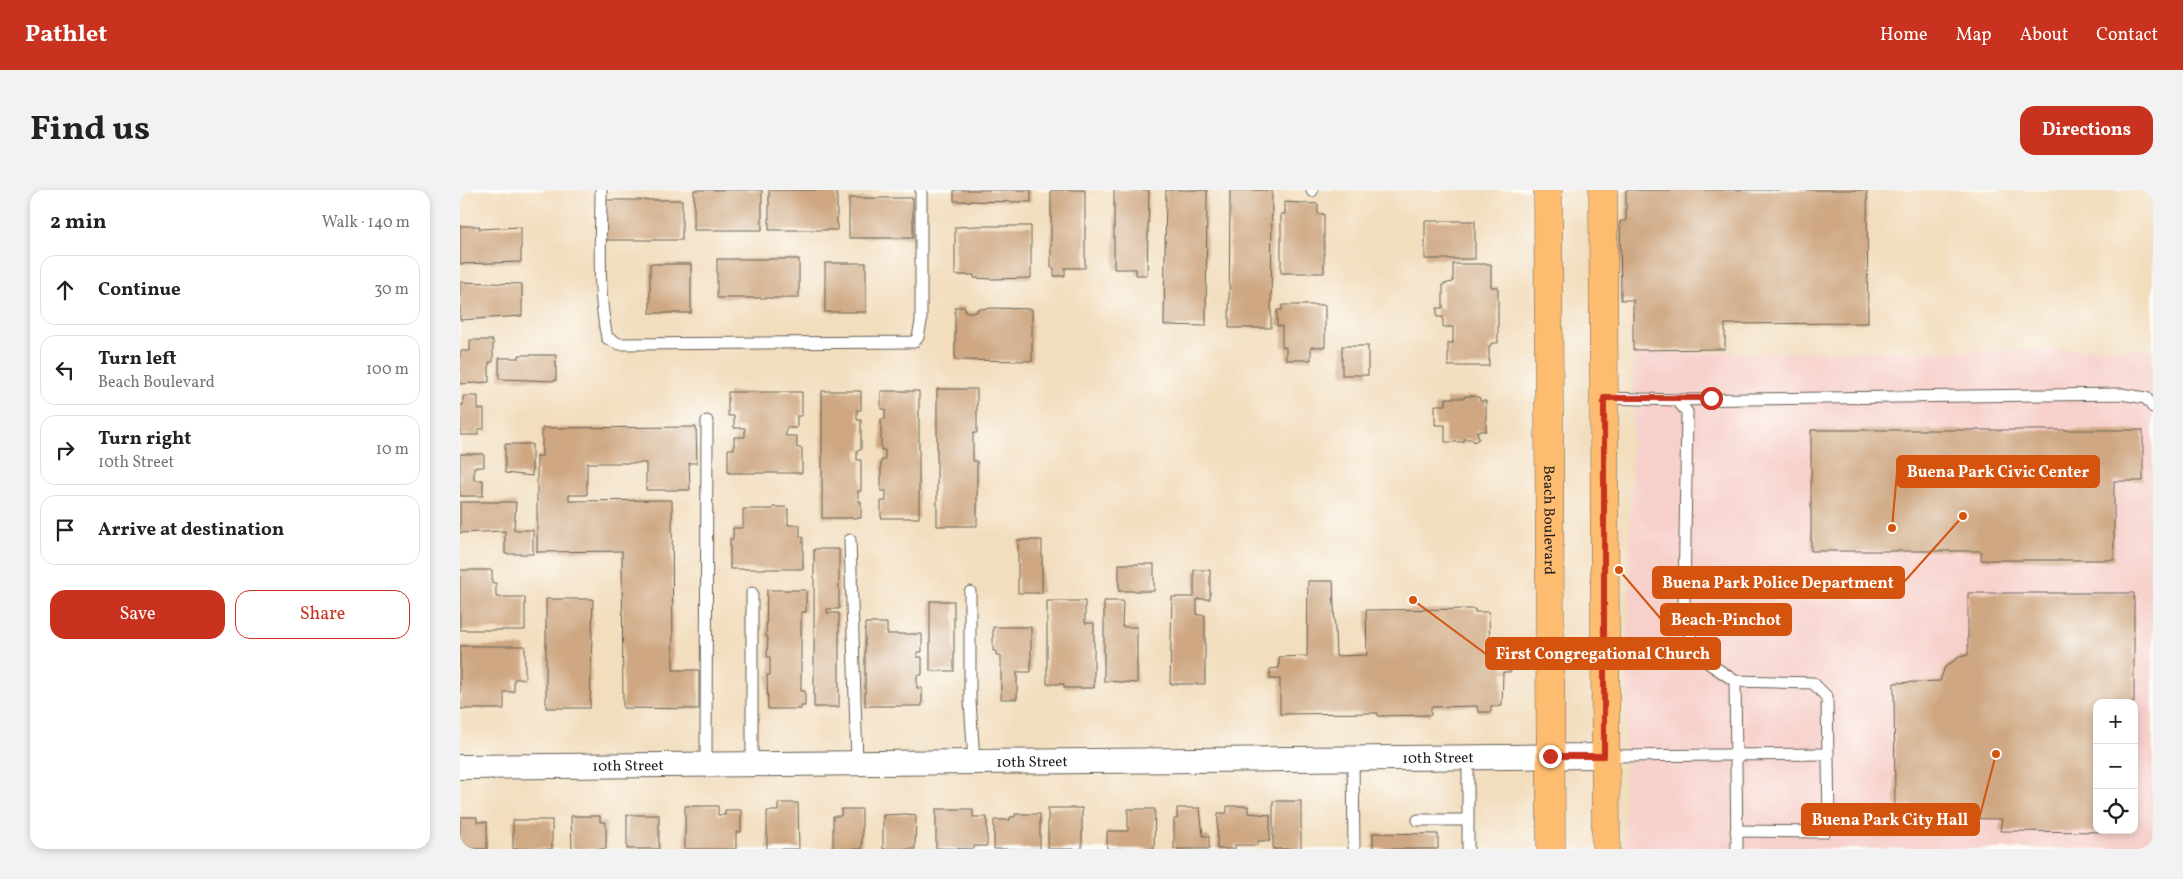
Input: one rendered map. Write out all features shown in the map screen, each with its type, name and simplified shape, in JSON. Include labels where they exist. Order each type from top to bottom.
[{"type":"main road","name":"Beach Boulevard","points":[[1548,190],[1552,849]]},
{"type":"main road","points":[[1603,190],[1604,756],[1606,849]]},
{"type":"street","name":"10th Street","points":[[460,768],[1353,757],[1604,756]]},
{"type":"lane","points":[[601,190],[601,290],[604,327],[607,338],[619,344],[914,342],[918,337],[921,322],[921,190]]},
{"type":"lane","points":[[1604,398],[1677,400],[2121,394],[2146,398],[2153,408]]},
{"type":"lane","points":[[1677,400],[1686,412],[1684,602],[1690,635],[1698,656],[1735,681],[1813,683],[1827,697],[1829,821],[1824,832],[1736,831]]},
{"type":"lane","points":[[706,764],[707,421]]},
{"type":"lane","points":[[850,540],[857,763]]},
{"type":"lane","points":[[970,592],[970,702],[974,761]]},
{"type":"lane","points":[[752,593],[752,764]]},
{"type":"lane","points":[[1735,681],[1736,849]]},
{"type":"lane","points":[[1604,756],[1735,753],[1828,754]]},
{"type":"lane","points":[[1353,757],[1354,849]]},
{"type":"lane","points":[[1468,757],[1468,849]]},
{"type":"lane","points":[[1418,820],[1468,820]]},
{"type":"shaded area","points":[[2153,349],[2153,849],[1624,849],[1634,353]]},
{"type":"building","points":[[694,190],[762,190],[762,230],[694,230]]},
{"type":"building","points":[[769,190],[837,190],[837,230],[769,230]]},
{"type":"building","points":[[954,190],[1031,190],[1031,202],[954,201]]},
{"type":"building","points":[[1051,190],[1085,190],[1085,268],[1065,268],[1065,276],[1054,276],[1054,268],[1051,268]]},
{"type":"building","points":[[1114,190],[1149,190],[1147,275],[1136,275],[1136,269],[1114,269]]},
{"type":"building","points":[[1166,190],[1207,190],[1206,326],[1164,325]]},
{"type":"building","points":[[1230,190],[1272,190],[1271,328],[1229,328]]},
{"type":"building","points":[[1626,190],[1867,190],[1868,323],[1725,324],[1725,349],[1633,350],[1633,300],[1621,300],[1620,221],[1626,221]]},
{"type":"building","points":[[849,198],[913,198],[913,238],[849,238]]},
{"type":"building","points":[[603,200],[682,200],[682,240],[603,240]]},
{"type":"building","points":[[1285,202],[1318,204],[1318,214],[1324,214],[1324,273],[1281,273],[1281,214],[1285,214]]},
{"type":"building","points":[[1425,221],[1475,221],[1475,259],[1425,259]]},
{"type":"building","points":[[460,226],[479,226],[479,229],[521,227],[521,262],[460,264]]},
{"type":"building","points":[[1031,226],[1031,278],[992,279],[974,278],[974,275],[955,275],[955,227]]},
{"type":"building","points":[[717,259],[799,259],[799,298],[717,298]]},
{"type":"building","points":[[825,263],[866,263],[866,312],[825,312]]},
{"type":"building","points":[[650,264],[691,264],[691,313],[650,313]]},
{"type":"building","points":[[1453,264],[1491,264],[1491,287],[1498,287],[1498,343],[1491,343],[1491,346],[1489,346],[1489,366],[1448,366],[1448,343],[1453,343],[1453,327],[1443,327],[1443,317],[1437,317],[1437,308],[1443,308],[1443,284],[1453,282]]},
{"type":"building","points":[[460,282],[522,284],[522,316],[460,320]]},
{"type":"building","points":[[1282,305],[1325,305],[1325,347],[1311,347],[1311,360],[1286,360],[1286,347],[1282,347],[1282,326],[1277,326],[1277,310],[1282,310]]},
{"type":"building","points":[[955,307],[965,307],[965,312],[977,312],[977,309],[993,308],[1032,309],[1032,361],[955,360]]},
{"type":"building","points":[[470,340],[493,340],[493,362],[489,362],[489,382],[460,384],[460,351],[470,351]]},
{"type":"building","points":[[1342,346],[1368,346],[1368,375],[1342,375]]},
{"type":"building","points":[[519,355],[556,355],[556,381],[499,379],[499,358],[519,358]]},
{"type":"building","points":[[937,389],[977,389],[977,433],[973,433],[973,461],[977,461],[977,526],[937,526]]},
{"type":"building","points":[[822,391],[861,391],[861,410],[857,410],[857,420],[861,420],[861,450],[857,450],[857,460],[861,460],[861,491],[858,491],[858,501],[861,501],[861,518],[822,518]]},
{"type":"building","points":[[881,391],[919,391],[919,518],[881,518],[881,501],[886,501],[886,491],[881,491],[881,460],[885,460],[885,450],[881,450],[881,419],[885,419],[885,409],[881,409]]},
{"type":"building","points":[[728,392],[802,392],[802,416],[797,416],[797,428],[786,428],[786,436],[797,436],[797,448],[802,448],[802,473],[728,473],[728,449],[734,449],[734,437],[745,437],[745,428],[734,428],[734,416],[728,416]]},
{"type":"building","points":[[463,396],[478,396],[478,409],[484,409],[484,429],[478,429],[478,435],[460,435],[460,405],[463,405]]},
{"type":"building","points":[[1465,396],[1475,396],[1480,398],[1480,401],[1486,401],[1486,431],[1477,431],[1479,439],[1474,442],[1471,439],[1464,439],[1464,442],[1445,442],[1445,425],[1435,425],[1435,405],[1446,405],[1446,398],[1465,398]]},
{"type":"building","points":[[696,427],[697,463],[689,463],[690,490],[646,490],[646,463],[587,463],[587,495],[569,495],[569,501],[672,500],[673,670],[699,670],[699,709],[623,708],[622,551],[537,552],[537,456],[542,456],[542,428]]},
{"type":"building","points":[[1811,430],[2143,430],[2143,481],[2114,481],[2114,560],[1981,560],[1981,551],[1811,551]]},
{"type":"building","points":[[505,444],[532,444],[532,476],[505,473]]},
{"type":"building","points":[[460,454],[484,454],[484,467],[474,467],[474,480],[483,480],[483,496],[460,496]]},
{"type":"building","points":[[460,502],[516,502],[514,530],[533,530],[533,554],[505,554],[505,531],[460,533]]},
{"type":"building","points":[[773,507],[786,507],[788,509],[788,525],[800,525],[800,537],[803,537],[803,569],[730,569],[730,539],[733,539],[733,528],[743,528],[743,509],[773,509]]},
{"type":"building","points":[[1018,540],[1042,540],[1042,593],[1018,593]]},
{"type":"building","points":[[814,549],[839,549],[839,609],[827,609],[827,613],[839,613],[839,707],[814,707]]},
{"type":"building","points":[[1119,564],[1154,564],[1154,591],[1119,591]]},
{"type":"building","points":[[460,570],[492,570],[492,583],[496,583],[496,597],[525,597],[525,630],[460,630]]},
{"type":"building","points":[[1194,570],[1210,570],[1210,599],[1197,599],[1197,615],[1205,615],[1205,684],[1170,684],[1172,597],[1194,597]]},
{"type":"building","points":[[1308,581],[1333,581],[1336,656],[1367,655],[1366,610],[1475,609],[1475,612],[1489,612],[1492,664],[1503,664],[1503,668],[1511,668],[1511,672],[1503,672],[1502,706],[1491,706],[1491,712],[1478,712],[1477,706],[1431,707],[1431,715],[1378,716],[1378,713],[1280,714],[1280,679],[1270,679],[1270,669],[1279,668],[1279,657],[1307,656]]},
{"type":"building","points":[[767,590],[806,590],[806,612],[801,612],[801,691],[805,691],[805,706],[801,706],[801,709],[768,709],[767,675],[770,675],[770,657],[767,657],[768,637],[766,637]]},
{"type":"building","points":[[1968,593],[2134,593],[2134,699],[2093,699],[2093,832],[2000,831],[2002,819],[1927,818],[1927,805],[1895,806],[1894,683],[1940,681],[1945,667],[1959,657],[1968,655]]},
{"type":"building","points":[[546,599],[593,599],[590,708],[546,708]]},
{"type":"building","points":[[930,601],[954,601],[954,671],[930,671]]},
{"type":"building","points":[[1047,601],[1085,601],[1085,623],[1094,623],[1094,688],[1064,688],[1064,684],[1047,684]]},
{"type":"building","points":[[1104,601],[1123,601],[1122,627],[1137,627],[1137,683],[1104,681]]},
{"type":"building","points":[[865,623],[887,623],[887,634],[922,634],[922,652],[917,652],[917,657],[922,657],[922,675],[917,675],[917,688],[922,688],[922,706],[865,706]]},
{"type":"building","points":[[993,627],[1031,627],[1031,672],[1017,672],[1017,699],[1001,699],[1001,655],[996,655],[996,651],[993,651]]},
{"type":"building","points":[[460,646],[525,646],[525,679],[514,679],[514,692],[504,692],[504,709],[460,709]]},
{"type":"building","points":[[1273,801],[1301,801],[1301,849],[1273,849]]},
{"type":"building","points":[[778,803],[798,803],[799,849],[767,849],[767,811],[778,811]]},
{"type":"building","points":[[685,806],[718,806],[718,815],[725,815],[725,810],[741,810],[741,832],[736,832],[736,849],[685,849]]},
{"type":"building","points":[[1227,806],[1248,806],[1248,813],[1270,815],[1270,841],[1258,841],[1258,845],[1235,845],[1235,849],[1217,849],[1218,813],[1227,813]]},
{"type":"building","points":[[1048,808],[1082,808],[1082,849],[1048,849]]},
{"type":"building","points":[[1177,808],[1200,808],[1203,836],[1209,836],[1209,849],[1174,849],[1174,819],[1177,819]]},
{"type":"building","points":[[841,809],[862,809],[862,849],[833,849],[833,816],[841,816]]},
{"type":"building","points":[[936,809],[973,809],[973,817],[987,817],[987,846],[974,846],[974,849],[936,848]]},
{"type":"building","points":[[1128,809],[1155,809],[1154,849],[1107,849],[1107,831],[1128,831]]},
{"type":"building","points":[[1015,814],[1040,814],[1040,849],[994,849],[994,820],[1010,820],[1010,817],[1015,817]]},
{"type":"building","points":[[627,815],[659,815],[659,849],[627,849]]},
{"type":"building","points":[[883,815],[916,815],[915,849],[883,849]]},
{"type":"building","points":[[571,816],[600,816],[600,822],[606,822],[606,849],[572,849]]},
{"type":"building","points":[[460,817],[477,817],[477,822],[487,822],[487,849],[460,849]]},
{"type":"building","points":[[513,820],[552,820],[552,849],[513,849]]},
{"type":"building","points":[[1373,833],[1438,834],[1438,849],[1373,849]]},
{"type":"place","name":"Buena Park Police Department","points":[[1963,516]]},
{"type":"place","name":"Buena Park Civic Center","points":[[1892,528]]},
{"type":"place","name":"Beach-Pinchot","points":[[1619,570]]},
{"type":"place","name":"First Congregational Church","points":[[1413,600]]},
{"type":"place","name":"Buena Park City Hall","points":[[1996,754]]},
{"type":"route","points":[[1550,756],[1604,756],[1604,398],[1677,400],[1711,398]]}]
